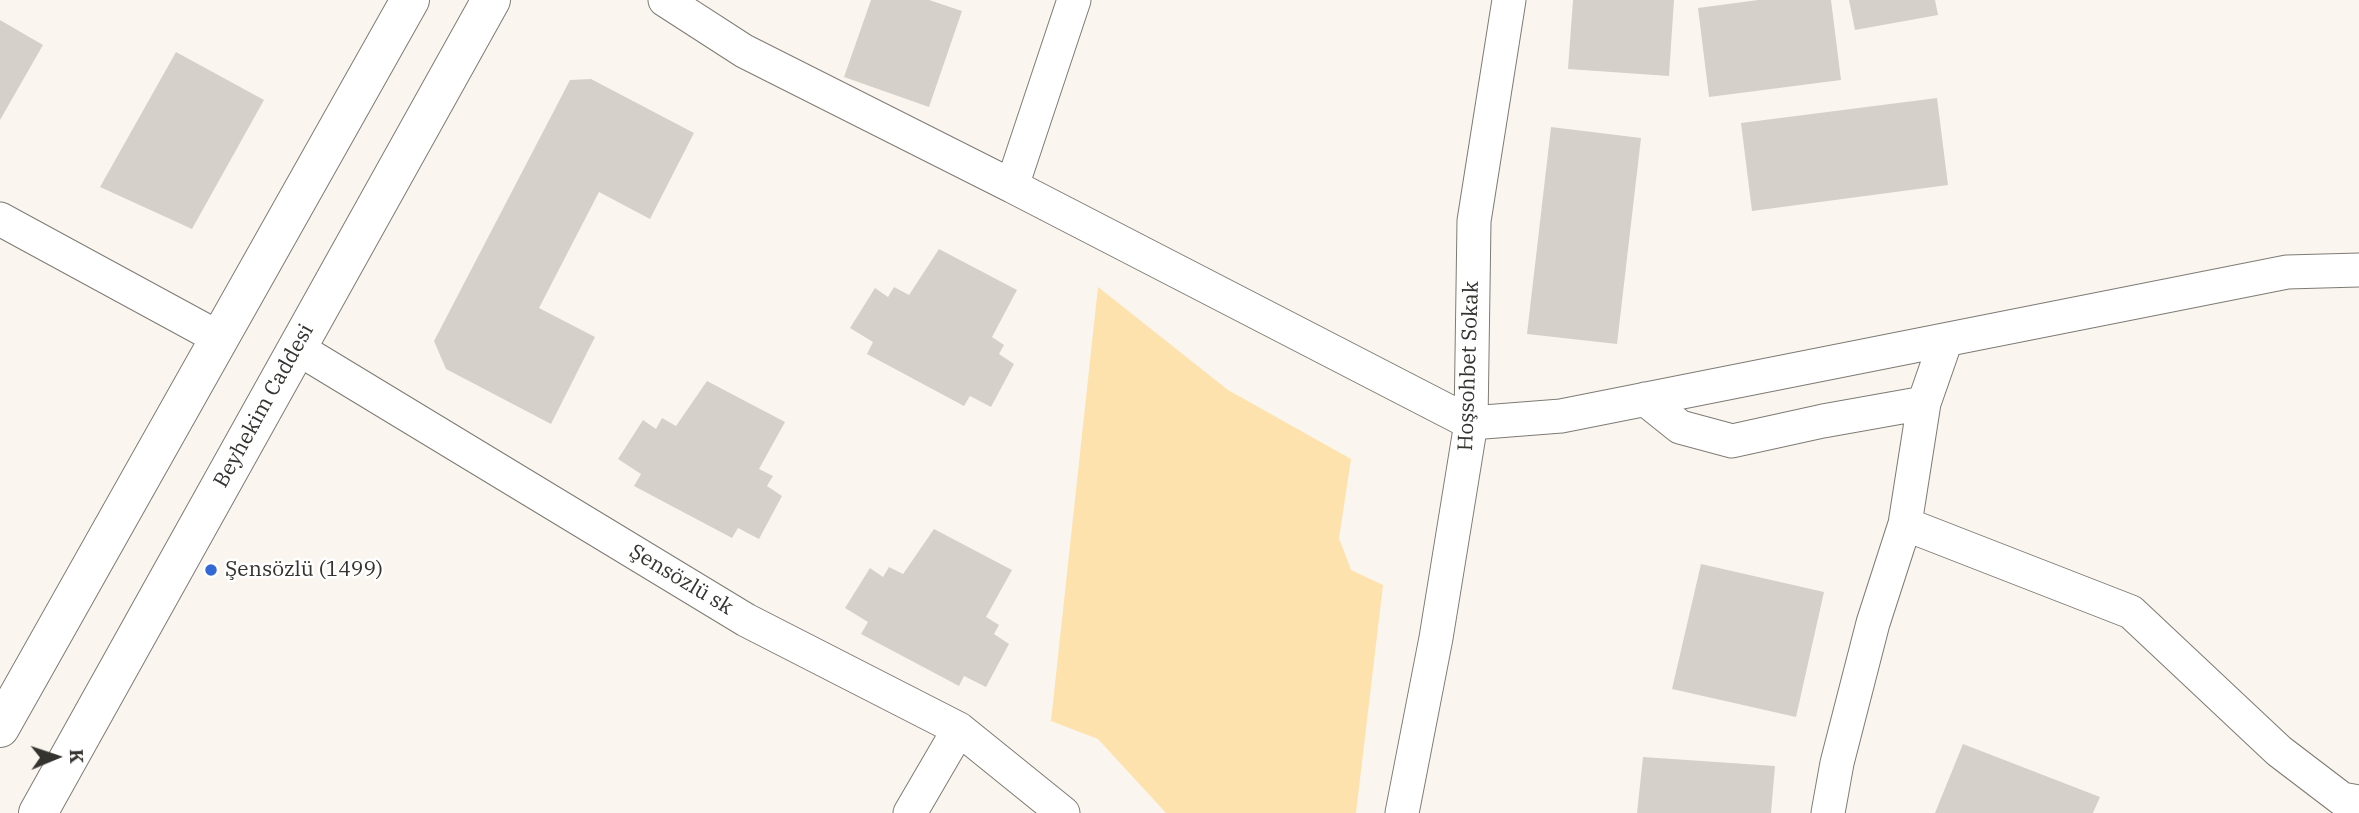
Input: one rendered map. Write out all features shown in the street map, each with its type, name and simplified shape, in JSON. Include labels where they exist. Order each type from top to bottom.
[{"type":"main road","points":[[0,727],[410,0]]},
{"type":"main road","name":"Beyhekim Caddesi","points":[[38,813],[491,0]]},
{"type":"street","points":[[665,0],[744,51],[1471,423],[1561,416],[2287,272],[2359,270]]},
{"type":"street","points":[[1012,186],[1074,0]]},
{"type":"street","name":"Hoşsohbet Sokak","points":[[1402,813],[1436,638],[1471,423],[1474,221],[1509,0]]},
{"type":"street","points":[[0,219],[219,338]]},
{"type":"street","points":[[1828,813],[1837,763],[1872,623],[1905,524],[1924,403],[1946,340]]},
{"type":"street","name":"Şensözlü sk","points":[[297,348],[746,620],[959,730],[1063,813]]},
{"type":"street","points":[[1645,399],[1680,427],[1732,440],[1924,403]]},
{"type":"street","points":[[1905,524],[2131,612],[2279,751],[2346,805]]},
{"type":"street","points":[[911,813],[959,730]]},
{"type":"shaded area","points":[[1098,287],[1228,390],[1351,459],[1339,538],[1351,570],[1383,585],[1356,813],[1166,813],[1098,739],[1051,721]]},
{"type":"building","points":[[871,0],[929,0],[962,11],[929,107],[844,77]]},
{"type":"building","points":[[1573,0],[1674,0],[1669,76],[1568,69]]},
{"type":"building","points":[[1758,0],[1831,0],[1841,80],[1709,97],[1698,8]]},
{"type":"building","points":[[1849,0],[1935,0],[1938,15],[1855,30]]},
{"type":"building","points":[[0,20],[43,45],[0,120]]},
{"type":"building","points":[[176,52],[264,100],[192,229],[100,187]]},
{"type":"building","points":[[591,79],[694,133],[650,219],[599,192],[539,308],[595,337],[551,424],[446,369],[434,341],[570,80]]},
{"type":"building","points":[[1937,98],[1948,185],[1752,211],[1741,123]]},
{"type":"building","points":[[1551,127],[1641,138],[1617,344],[1527,334]]},
{"type":"building","points":[[939,249],[1017,290],[992,337],[1004,345],[999,354],[1014,364],[991,407],[970,396],[964,406],[867,354],[873,342],[850,328],[875,288],[888,297],[894,287],[909,295]]},
{"type":"building","points":[[707,381],[785,422],[759,469],[773,476],[767,486],[782,496],[759,539],[738,528],[732,538],[634,486],[641,474],[618,459],[643,420],[656,429],[662,418],[676,426]]},
{"type":"building","points":[[934,529],[1012,570],[986,617],[999,625],[994,634],[1009,644],[986,687],[964,676],[959,686],[861,634],[868,622],[845,608],[870,568],[883,577],[889,567],[903,574]]},
{"type":"building","points":[[1701,564],[1824,592],[1796,717],[1672,689]]},
{"type":"building","points":[[1963,744],[2100,797],[2093,813],[1935,813]]},
{"type":"building","points":[[1643,757],[1775,766],[1771,813],[1637,813]]},
{"type":"place","name":"Şensözlü (1499)","points":[[211,570]]}]
